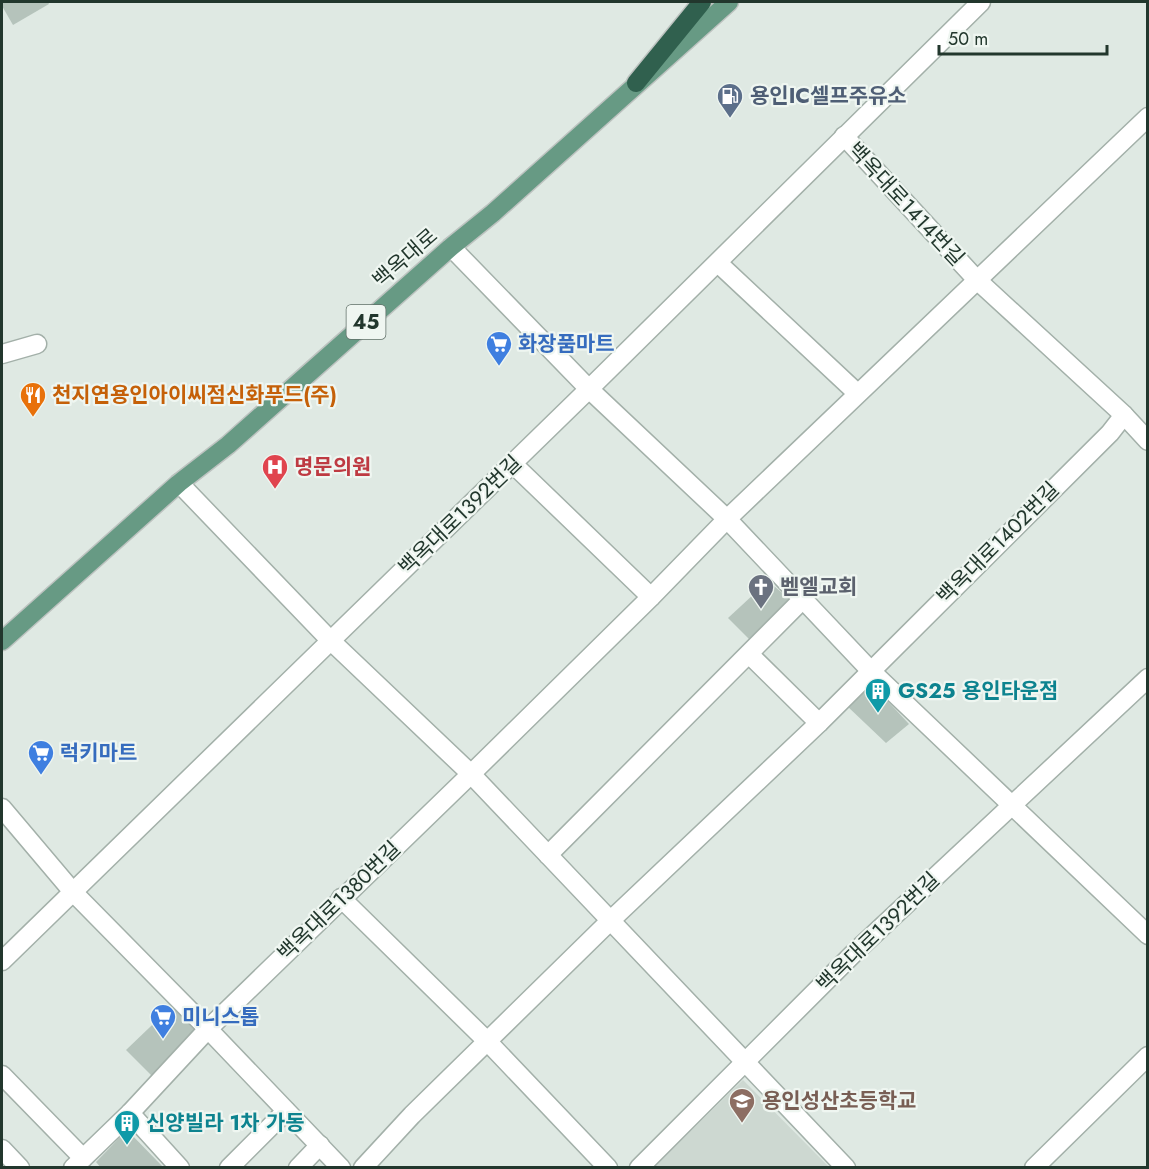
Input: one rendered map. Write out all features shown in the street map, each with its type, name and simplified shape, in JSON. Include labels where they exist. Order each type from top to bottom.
[{"type":"highway","points":[[636,83],[702,2]]},
{"type":"main road","name":"백옥대로","points":[[2,641],[179,483],[228,445],[451,247],[493,213],[729,2]]},
{"type":"street","name":"백옥대로1414번길","points":[[981,2],[844,136],[977,280],[1124,415],[1148,441]]},
{"type":"street","name":"백옥대로1414번길","points":[[977,280],[1148,117]]},
{"type":"street","points":[[589,389],[844,136]]},
{"type":"street","points":[[451,247],[589,389],[727,519],[870,670],[1148,935]]},
{"type":"street","points":[[718,263],[857,393]]},
{"type":"street","points":[[471,774],[727,519],[977,280]]},
{"type":"street","points":[[2,354],[37,344]]},
{"type":"street","name":"백옥대로1392번길","points":[[330,640],[589,389]]},
{"type":"street","name":"백옥대로1402번길","points":[[870,670],[1110,433],[1124,415]]},
{"type":"street","points":[[513,464],[651,597]]},
{"type":"street","points":[[179,483],[330,640],[471,774],[846,1167]]},
{"type":"street","points":[[548,855],[804,598]]},
{"type":"street","points":[[2,961],[330,640]]},
{"type":"street","points":[[750,654],[819,723]]},
{"type":"street","points":[[363,1167],[412,1115],[611,920],[819,723],[870,670]]},
{"type":"street","points":[[1012,806],[1148,678]]},
{"type":"street","name":"백옥대로1380번길","points":[[78,1163],[130,1113],[208,1029],[471,774]]},
{"type":"street","name":"백옥대로1392번길","points":[[747,1061],[855,952],[1012,806]]},
{"type":"street","points":[[2,808],[73,892],[341,1167]]},
{"type":"street","points":[[341,898],[488,1042],[608,1167]]},
{"type":"street","points":[[1034,1167],[1148,1056]]},
{"type":"street","points":[[639,1167],[747,1061]]},
{"type":"street","points":[[2,1074],[78,1163]]},
{"type":"street","points":[[229,1167],[286,1111]]},
{"type":"street","points":[[130,1113],[180,1167]]},
{"type":"street","points":[[298,1167],[320,1145]]},
{"type":"street","points":[[2,1149],[20,1167]]},
{"type":"shaded area","name":"용인성산초등학교","points":[[743,1080],[829,1167],[654,1167]]},
{"type":"building","points":[[2,2],[48,2],[49,4],[13,25]]},
{"type":"building","name":"벧엘교회","points":[[768,581],[793,602],[753,643],[728,618]]},
{"type":"building","name":"GS25 용인타운점","points":[[869,681],[909,724],[886,743],[846,705]]},
{"type":"building","name":"미니스톱","points":[[173,1005],[200,1030],[153,1077],[126,1050]]},
{"type":"building","name":"신양빌라 1차 가동","points":[[127,1130],[164,1168],[101,1168],[96,1162]]},
{"type":"place","name":"용인IC셀프주유소","points":[[730,119]]},
{"type":"place","name":"화장품마트","points":[[499,367]]},
{"type":"place","name":"천지연용인아이씨점신화푸드(주)","points":[[33,418]]},
{"type":"place","name":"명문의원","points":[[275,490]]},
{"type":"place","name":"벧엘교회","points":[[761,610]]},
{"type":"place","name":"GS25 용인타운점","points":[[878,714]]},
{"type":"place","name":"럭키마트","points":[[41,776]]},
{"type":"place","name":"미니스톱","points":[[163,1040]]},
{"type":"place","name":"용인성산초등학교","points":[[742,1124]]},
{"type":"place","name":"신양빌라 1차 가동","points":[[127,1146]]}]
